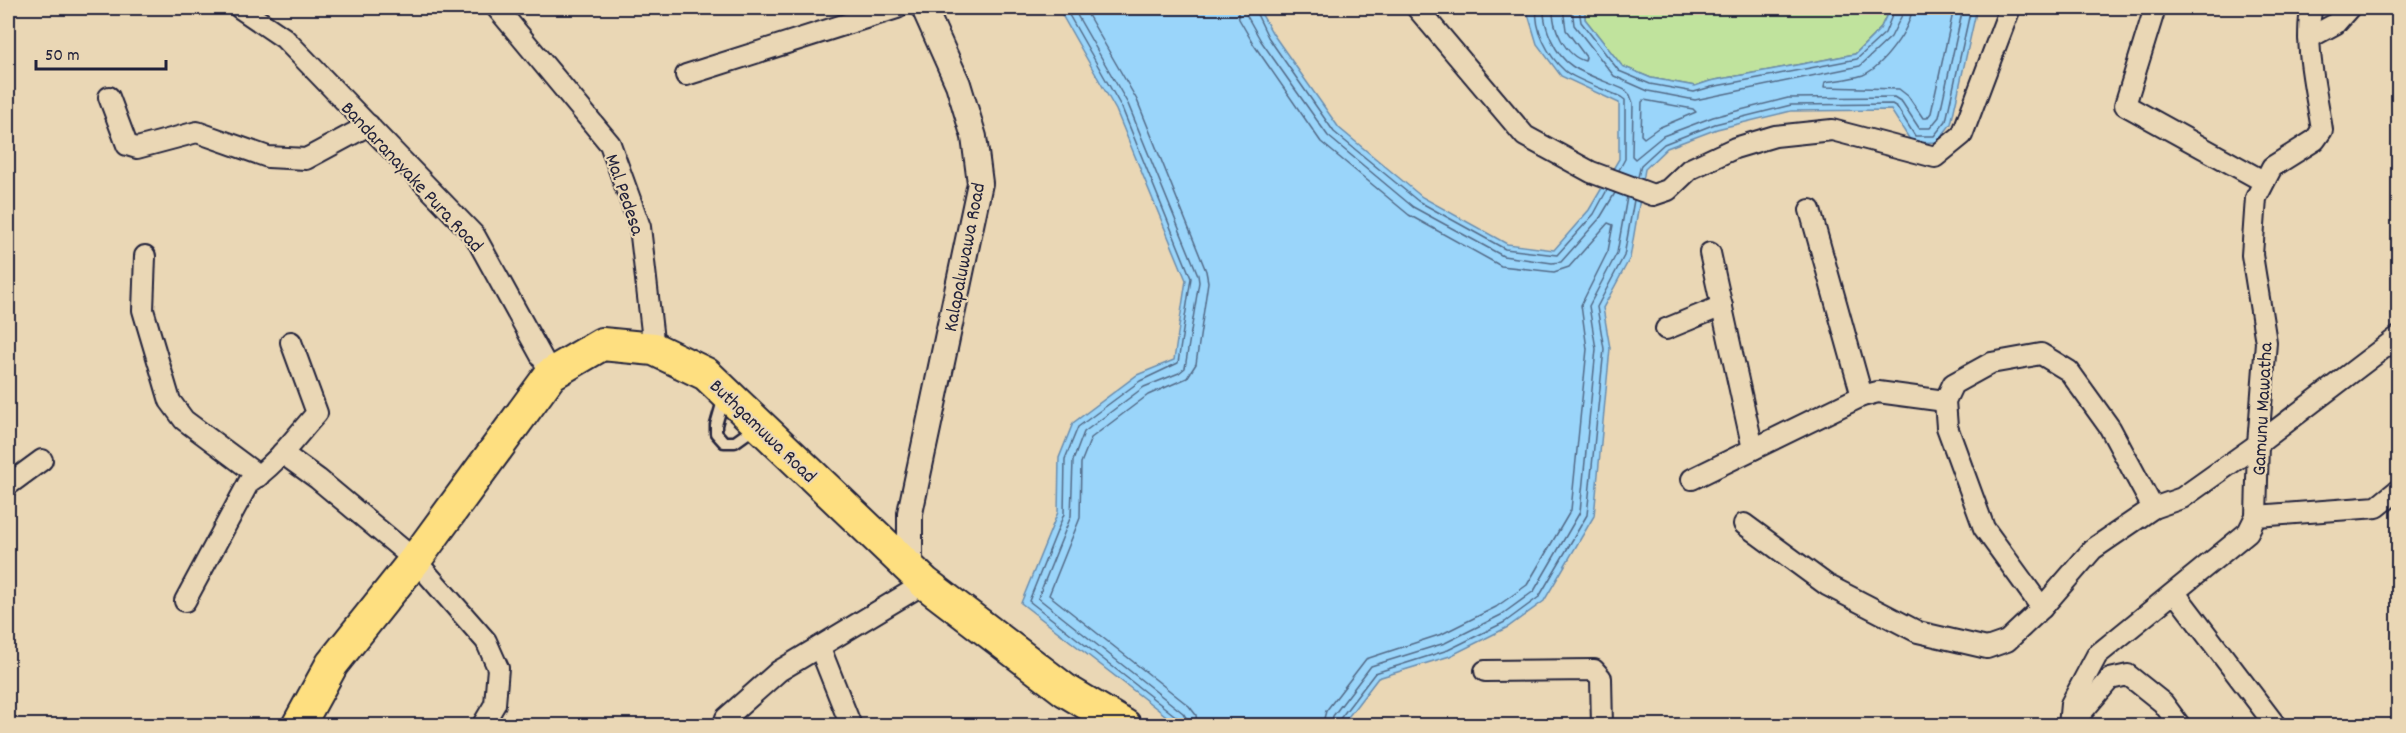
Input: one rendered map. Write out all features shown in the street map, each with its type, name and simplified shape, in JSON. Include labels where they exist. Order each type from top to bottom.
[{"type":"main road","name":"Buthgamuwa Road","points":[[298,726],[332,664],[415,560],[551,374],[602,344],[654,349],[706,374],[918,575],[1065,690],[1125,726]]},
{"type":"street","name":"Bandaranayake Pura Road","points":[[240,8],[284,38],[475,236],[551,374]]},
{"type":"street","name":"Mal Pedesa","points":[[497,8],[609,144],[640,227],[654,349]]},
{"type":"street","points":[[686,75],[897,8]]},
{"type":"street","name":"Kalapaluwawa Road","points":[[918,575],[910,513],[980,183],[974,137],[958,84],[924,8]]},
{"type":"street","points":[[1417,8],[1525,136],[1591,172],[1653,195],[1668,190],[1690,168],[1735,148],[1775,136],[1832,130],[1935,157],[1962,135],[2010,8]]},
{"type":"street","points":[[2155,8],[2126,105],[2263,181]]},
{"type":"street","name":"Gamunu Mawatha","points":[[2256,516],[2258,444],[2266,342],[2252,255],[2256,198],[2272,167],[2315,140],[2322,130],[2309,38],[2309,17],[2312,8]]},
{"type":"street","points":[[2309,38],[2335,24],[2349,8]]},
{"type":"street","points":[[110,97],[127,145],[137,148],[197,132],[268,157],[306,159],[369,125]]},
{"type":"street","points":[[1810,210],[1862,396]]},
{"type":"street","points":[[1710,253],[1752,449]]},
{"type":"street","points":[[145,256],[143,310],[170,401],[184,420],[259,476]]},
{"type":"street","points":[[1666,329],[1722,306]]},
{"type":"street","points":[[1744,524],[1827,585],[1918,632],[1987,648],[2007,641],[2042,608],[2093,549],[2153,508],[2182,498],[2258,444],[2398,337]]},
{"type":"street","points":[[185,601],[249,482],[259,476],[282,453],[317,413],[291,342]]},
{"type":"street","points":[[2042,608],[1984,528],[1947,426],[1946,400],[1953,384],[1990,363],[2041,354],[2069,371],[2110,428],[2153,508]]},
{"type":"street","points":[[1692,479],[1862,396],[1878,392],[1946,400]]},
{"type":"street","points":[[282,453],[318,479],[415,560],[486,641],[498,668],[495,704],[482,726]]},
{"type":"street","points":[[8,485],[42,460]]},
{"type":"street","points":[[2069,726],[2071,704],[2097,655],[2248,531],[2256,516],[2377,507],[2398,490]]},
{"type":"street","points":[[870,531],[910,513]]},
{"type":"street","points":[[723,726],[726,718],[779,671],[820,648],[918,575]]},
{"type":"street","points":[[2175,593],[2276,726]]},
{"type":"street","points":[[820,648],[851,726]]},
{"type":"street","points":[[1485,671],[1594,670],[1601,678],[1602,726]]},
{"type":"street","points":[[2069,726],[2110,679],[2128,675],[2163,703],[2180,726]]},
{"type":"green space","points":[[1585,8],[1890,8],[1880,29],[1855,54],[1710,81],[1695,86],[1651,78],[1622,66],[1585,19]]},
{"type":"water","points":[[1058,8],[1258,8],[1273,34],[1339,128],[1422,197],[1507,244],[1554,250],[1589,210],[1619,159],[1619,103],[1561,76],[1537,44],[1528,14],[1532,8],[1585,8],[1585,19],[1622,66],[1651,78],[1695,86],[1710,81],[1855,54],[1880,29],[1890,8],[1977,8],[1951,124],[1937,142],[1912,143],[1891,110],[1791,111],[1717,129],[1667,148],[1645,169],[1630,258],[1603,308],[1610,348],[1594,516],[1544,601],[1508,627],[1450,656],[1378,678],[1342,725],[1178,725],[1021,603],[1058,512],[1059,458],[1073,423],[1137,375],[1174,360],[1186,280],[1116,110]]}]
